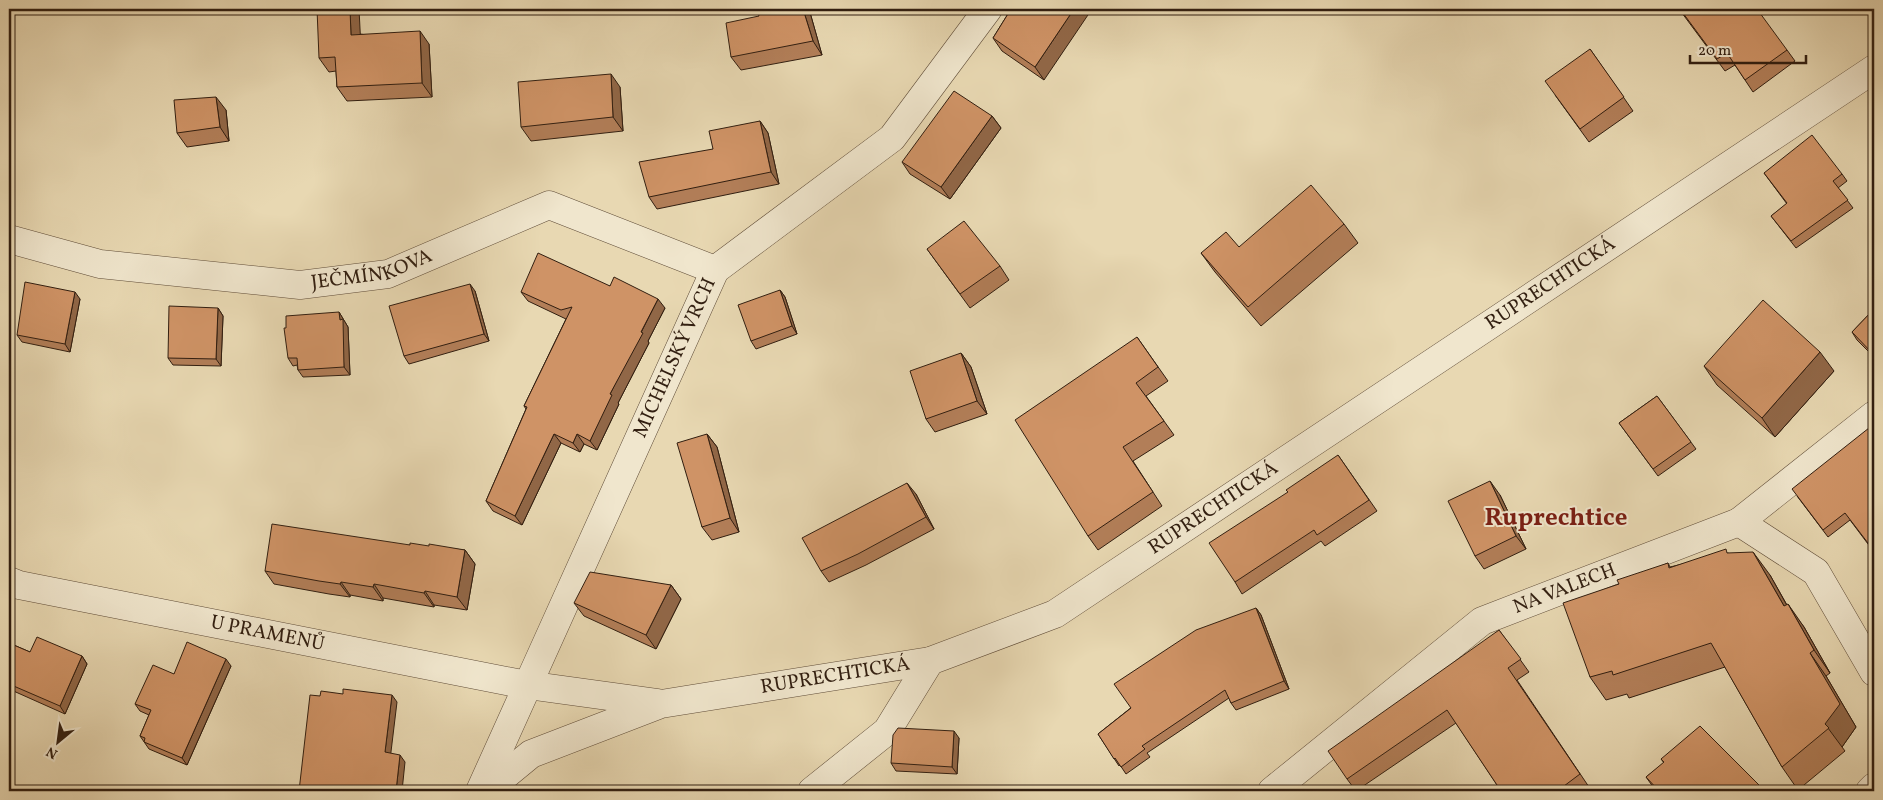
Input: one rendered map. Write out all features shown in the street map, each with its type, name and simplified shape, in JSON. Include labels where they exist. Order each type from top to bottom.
[{"type":"street","name":"MICHELSKÝ VRCH","points":[[480,791],[715,270],[892,138],[988,9]]},
{"type":"street","name":"RUPRECHTICKÁ","points":[[486,791],[530,754],[661,704],[930,661],[1055,614],[1874,70]]},
{"type":"street","name":"JEČMÍNKOVA","points":[[9,239],[100,264],[300,285],[388,274],[549,205],[715,270]]},
{"type":"street","name":"NA VALECH","points":[[1272,791],[1482,621],[1739,522],[1874,415]]},
{"type":"street","points":[[1739,522],[1816,572],[1874,672]]},
{"type":"street","name":"U PRAMENŮ","points":[[9,581],[19,585],[528,685]]},
{"type":"street","points":[[812,791],[887,731],[930,661]]},
{"type":"street","points":[[528,685],[661,704]]},
{"type":"street","points":[[1870,791],[1874,787]]},
{"type":"building","points":[[317,9],[350,9],[351,35],[420,31],[422,83],[337,87],[335,57],[319,58]]},
{"type":"building","points":[[757,9],[803,9],[813,41],[731,57],[726,23],[759,16]]},
{"type":"building","points":[[1011,9],[1074,9],[1035,67],[993,38]]},
{"type":"building","points":[[1680,9],[1757,9],[1787,50],[1745,80],[1727,53],[1717,59]]},
{"type":"building","points":[[1590,49],[1624,97],[1580,129],[1545,81]]},
{"type":"building","points":[[611,74],[613,117],[521,127],[518,82]]},
{"type":"building","points":[[954,91],[992,116],[941,187],[902,162]]},
{"type":"building","points":[[1874,93],[1874,103],[1870,96]]},
{"type":"building","points":[[216,97],[220,127],[177,133],[174,100]]},
{"type":"building","points":[[760,121],[771,172],[649,197],[639,162],[713,149],[709,131]]},
{"type":"building","points":[[1812,135],[1842,174],[1833,181],[1848,200],[1791,241],[1771,216],[1787,203],[1764,173]]},
{"type":"building","points":[[1311,185],[1344,224],[1248,307],[1201,253],[1226,232],[1239,247]]},
{"type":"building","points":[[964,221],[1000,266],[960,294],[927,249]]},
{"type":"building","points":[[538,253],[610,286],[614,277],[658,299],[641,332],[643,333],[610,394],[612,395],[590,441],[577,434],[573,443],[554,434],[515,516],[486,501],[527,407],[524,406],[572,307],[561,310],[521,292]]},
{"type":"building","points":[[25,282],[75,292],[65,344],[17,335]]},
{"type":"building","points":[[470,284],[484,334],[404,356],[389,306]]},
{"type":"building","points":[[780,290],[792,326],[751,341],[738,305]]},
{"type":"building","points":[[1763,300],[1820,352],[1762,418],[1704,366]]},
{"type":"building","points":[[169,306],[218,308],[216,359],[168,358]]},
{"type":"building","points":[[1874,309],[1874,355],[1852,332]]},
{"type":"building","points":[[339,312],[340,320],[343,319],[344,367],[298,370],[297,358],[288,358],[284,328],[286,328],[286,316]]},
{"type":"building","points":[[1137,337],[1158,367],[1136,383],[1164,421],[1123,447],[1153,492],[1088,536],[1015,420]]},
{"type":"building","points":[[961,353],[977,401],[926,419],[910,371]]},
{"type":"building","points":[[1657,396],[1691,442],[1653,469],[1619,423]]},
{"type":"building","points":[[1874,424],[1874,544],[1871,547],[1845,513],[1823,530],[1792,489]]},
{"type":"building","points":[[707,434],[730,518],[702,527],[677,443]]},
{"type":"building","points":[[1338,455],[1369,500],[1317,535],[1314,530],[1235,582],[1209,543],[1288,492],[1286,490]]},
{"type":"building","points":[[1490,481],[1516,536],[1475,556],[1448,501]]},
{"type":"building","points":[[907,483],[926,517],[858,554],[821,571],[802,538]]},
{"type":"building","points":[[272,524],[410,545],[410,543],[429,546],[429,544],[465,550],[457,597],[374,584],[373,587],[341,582],[340,584],[265,571]]},
{"type":"building","points":[[1726,549],[1727,553],[1753,552],[1784,606],[1788,604],[1814,650],[1810,653],[1840,704],[1825,724],[1829,728],[1782,767],[1711,643],[1613,675],[1612,671],[1590,677],[1563,603],[1619,584],[1617,580],[1668,563],[1669,568]]},
{"type":"building","points":[[590,572],[671,585],[646,635],[574,603]]},
{"type":"building","points":[[1256,608],[1284,681],[1231,703],[1225,690],[1142,746],[1145,749],[1121,767],[1098,734],[1131,708],[1114,684],[1196,630]]},
{"type":"building","points":[[1499,630],[1521,659],[1508,668],[1580,774],[1564,786],[1568,791],[1501,791],[1447,710],[1347,779],[1328,751]]},
{"type":"building","points":[[37,637],[82,656],[60,706],[9,684],[9,643],[30,652]]},
{"type":"building","points":[[187,642],[226,659],[182,758],[144,742],[145,738],[140,736],[151,710],[135,704],[153,665],[174,674]]},
{"type":"building","points":[[343,689],[392,695],[385,752],[400,755],[396,791],[299,791],[310,695],[320,696],[321,691],[343,694]]},
{"type":"building","points":[[1700,726],[1760,786],[1754,791],[1659,791],[1646,777],[1664,762],[1661,759]]},
{"type":"building","points":[[898,728],[954,731],[952,767],[891,763],[893,735]]},
{"type":"district","name":"Ruprechtice","points":[[1556,518]]}]
